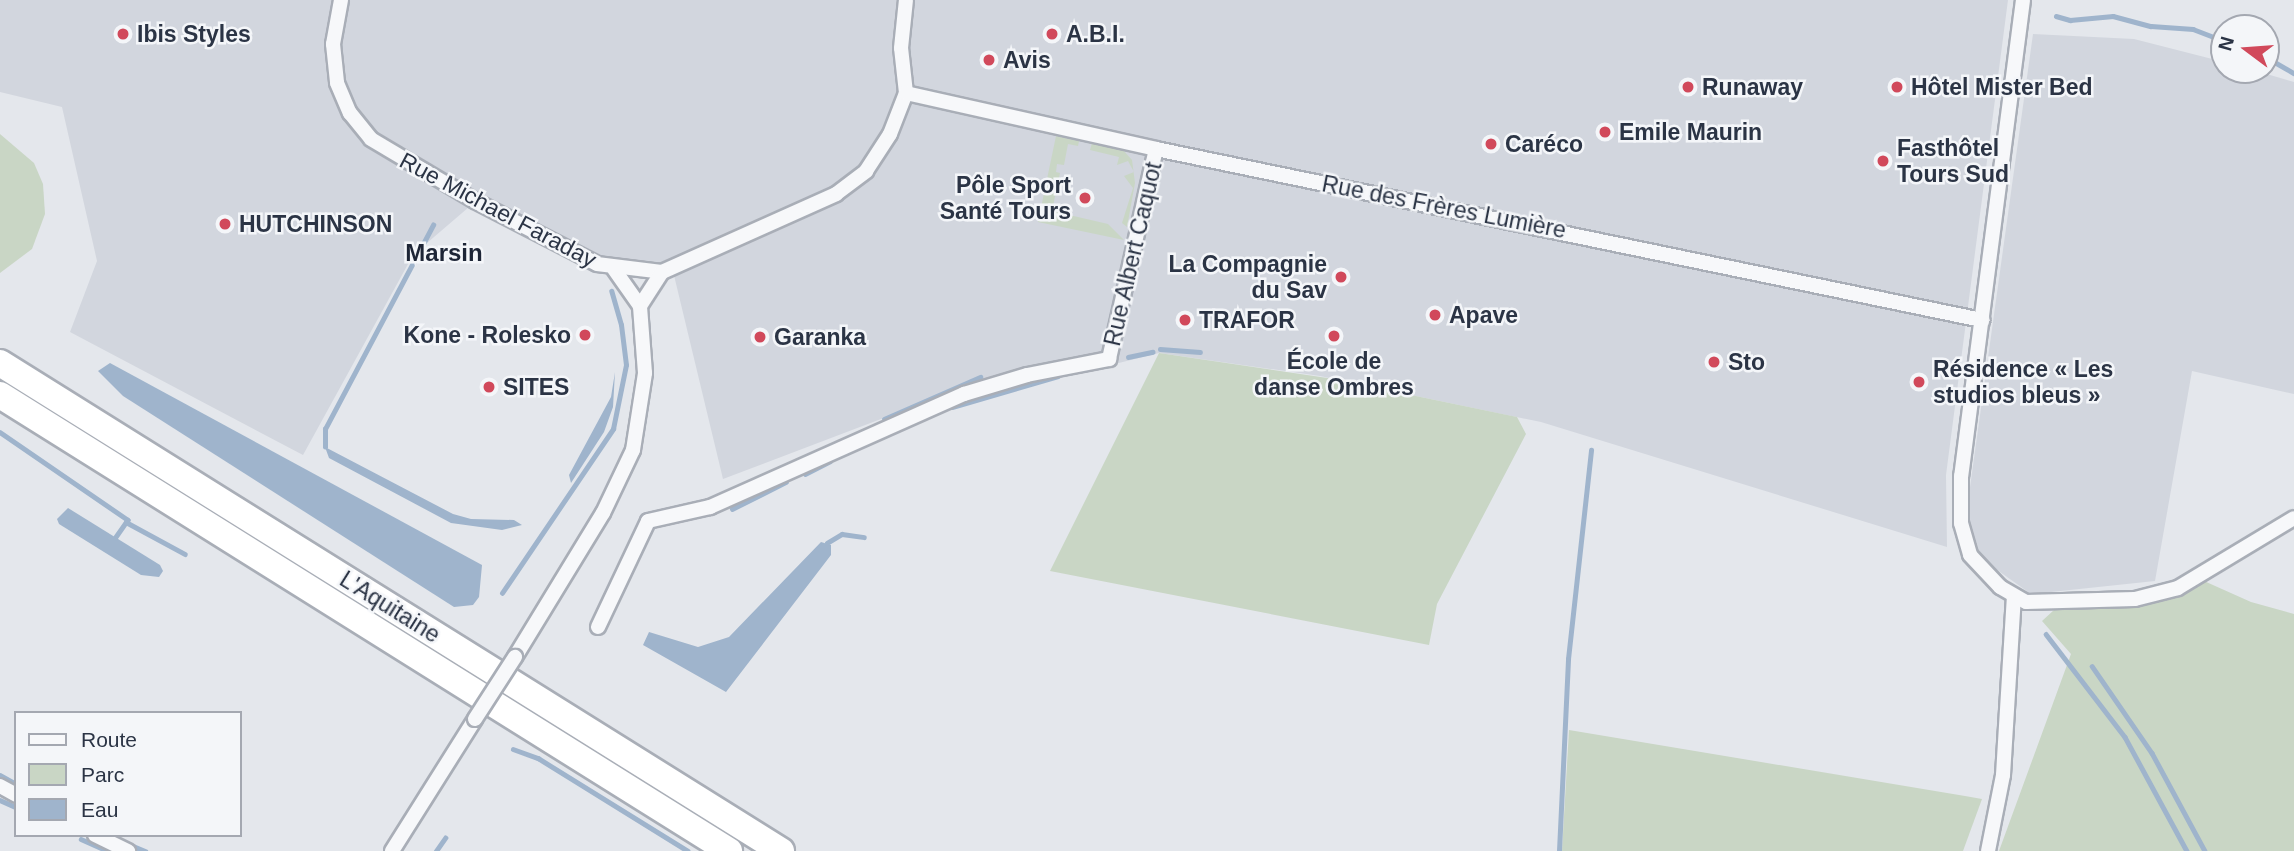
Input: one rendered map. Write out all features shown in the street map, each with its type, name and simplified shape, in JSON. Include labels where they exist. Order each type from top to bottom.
[{"type":"highway","name":"L'Aquitaine","points":[[0,363],[780,851]]},
{"type":"highway","name":"L'Aquitaine","points":[[0,395],[729,851]]},
{"type":"street","name":"Rue Michael Faraday","points":[[341,0],[333,44],[337,83],[350,113],[371,139],[475,201],[614,269],[662,272],[844,190],[880,153],[906,93],[901,48],[906,0]]},
{"type":"street","points":[[2023,0],[1961,476],[1965,541],[1970,555],[2014,597],[2026,602],[2135,599],[2178,588],[2294,518]]},
{"type":"street","name":"Rue des Frères Lumière","points":[[906,93],[1156,149],[1982,320]]},
{"type":"street","name":"Rue Albert Caquot","points":[[598,627],[648,521],[710,507],[964,394],[1027,375],[1109,359],[1156,149]]},
{"type":"street","points":[[392,851],[603,513],[633,450],[644,382],[640,306],[614,269]]},
{"type":"street","points":[[640,306],[662,272]]},
{"type":"street","points":[[1988,851],[2003,775],[2014,597]]},
{"type":"street","points":[[98,837],[128,851]]},
{"type":"shaded area","points":[[0,0],[2008,0],[1946,475],[1947,547],[1541,422],[1320,376],[1159,353],[953,404],[902,411],[723,479],[672,267],[614,269],[476,201],[413,255],[303,455],[70,332],[97,261],[62,107],[0,92]]},
{"type":"shaded area","points":[[2033,34],[2134,39],[2210,58],[2210,84],[2280,84],[2280,78],[2294,82],[2294,394],[2192,371],[2155,581],[2031,594],[1979,557],[1966,516]]},
{"type":"green space","points":[[0,134],[34,163],[43,184],[45,214],[32,249],[0,273]]},
{"type":"green space","points":[[1056,136],[1079,141],[1078,146],[1068,144],[1064,165],[1057,164],[1056,172],[1060,173],[1052,211],[1108,224],[1124,240],[1038,222]]},
{"type":"green space","points":[[1092,143],[1123,150],[1132,160],[1133,171],[1128,161],[1117,165],[1119,157],[1090,150]]},
{"type":"green space","points":[[1134,172],[1135,183],[1127,227],[1122,223],[1133,188],[1124,176]]},
{"type":"green space","points":[[1159,353],[1334,379],[1517,417],[1526,434],[1437,604],[1429,645],[1050,571]]},
{"type":"green space","points":[[2204,581],[2251,602],[2294,614],[2294,851],[1999,851],[2071,654],[2042,621],[2054,610],[2134,607],[2177,596]]},
{"type":"green space","points":[[1569,730],[1982,799],[1963,851],[1562,851]]},
{"type":"water","points":[[110,363],[482,565],[479,597],[473,605],[454,607],[123,396],[98,371]]},
{"type":"water","points":[[615,372],[613,407],[604,432],[571,483],[569,475],[611,397]]},
{"type":"water","points":[[325,447],[453,514],[471,519],[514,520],[522,525],[502,530],[451,523],[329,458]]},
{"type":"water","points":[[68,508],[160,565],[163,571],[159,577],[141,575],[59,524],[57,519]]},
{"type":"water","points":[[821,542],[831,545],[831,555],[726,692],[643,645],[649,632],[698,647],[729,637]]},
{"type":"waterway","points":[[2056,16],[2070,20],[2113,16],[2151,26],[2193,29],[2210,36]]},
{"type":"waterway","points":[[2280,65],[2294,73]]},
{"type":"waterway","points":[[325,447],[325,429],[433,225]]},
{"type":"waterway","points":[[502,593],[613,429],[626,365],[621,325],[611,291]]},
{"type":"waterway","points":[[1160,349],[1200,352]]},
{"type":"waterway","points":[[1128,357],[1152,352]]},
{"type":"waterway","points":[[952,407],[1058,376]]},
{"type":"waterway","points":[[884,419],[980,377]]},
{"type":"waterway","points":[[0,432],[128,520],[116,537]]},
{"type":"waterway","points":[[1559,851],[1568,659],[1591,450]]},
{"type":"waterway","points":[[805,474],[830,461]]},
{"type":"waterway","points":[[732,509],[786,482]]},
{"type":"waterway","points":[[126,522],[185,554]]},
{"type":"waterway","points":[[827,543],[842,534],[864,537]]},
{"type":"waterway","points":[[2046,634],[2125,737],[2187,851]]},
{"type":"waterway","points":[[2092,666],[2152,753],[2205,851]]},
{"type":"waterway","points":[[513,749],[538,758],[688,851]]},
{"type":"waterway","points":[[0,775],[14,783]]},
{"type":"waterway","points":[[0,800],[14,806]]},
{"type":"waterway","points":[[436,851],[445,838]]},
{"type":"waterway","points":[[81,839],[108,851]]},
{"type":"waterway","points":[[126,843],[145,851]]},
{"type":"place","name":"Ibis Styles","points":[[123,34]]},
{"type":"place","name":"A.B.I.","points":[[1052,34]]},
{"type":"place","name":"Avis","points":[[989,60]]},
{"type":"place","name":"Runaway","points":[[1688,87]]},
{"type":"place","name":"Hôtel Mister Bed","points":[[1897,87]]},
{"type":"place","name":"Emile Maurin","points":[[1605,132]]},
{"type":"place","name":"Caréco","points":[[1491,144]]},
{"type":"place","name":"Fasthôtel Tours Sud","points":[[1883,161]]},
{"type":"place","name":"Pôle Sport Santé Tours","points":[[1085,198]]},
{"type":"place","name":"HUTCHINSON","points":[[225,224]]},
{"type":"place","name":"La Compagnie du Sav","points":[[1341,277]]},
{"type":"place","name":"Apave","points":[[1435,315]]},
{"type":"place","name":"TRAFOR","points":[[1185,320]]},
{"type":"place","name":"Kone - Rolesko","points":[[585,335]]},
{"type":"place","name":"École de danse Ombres","points":[[1334,336]]},
{"type":"place","name":"Garanka","points":[[760,337]]},
{"type":"place","name":"Sto","points":[[1714,362]]},
{"type":"place","name":"Résidence « Les studios bleus »","points":[[1919,382]]},
{"type":"place","name":"SITES","points":[[489,387]]},
{"type":"district","name":"Marsin","points":[[444,253]]}]
